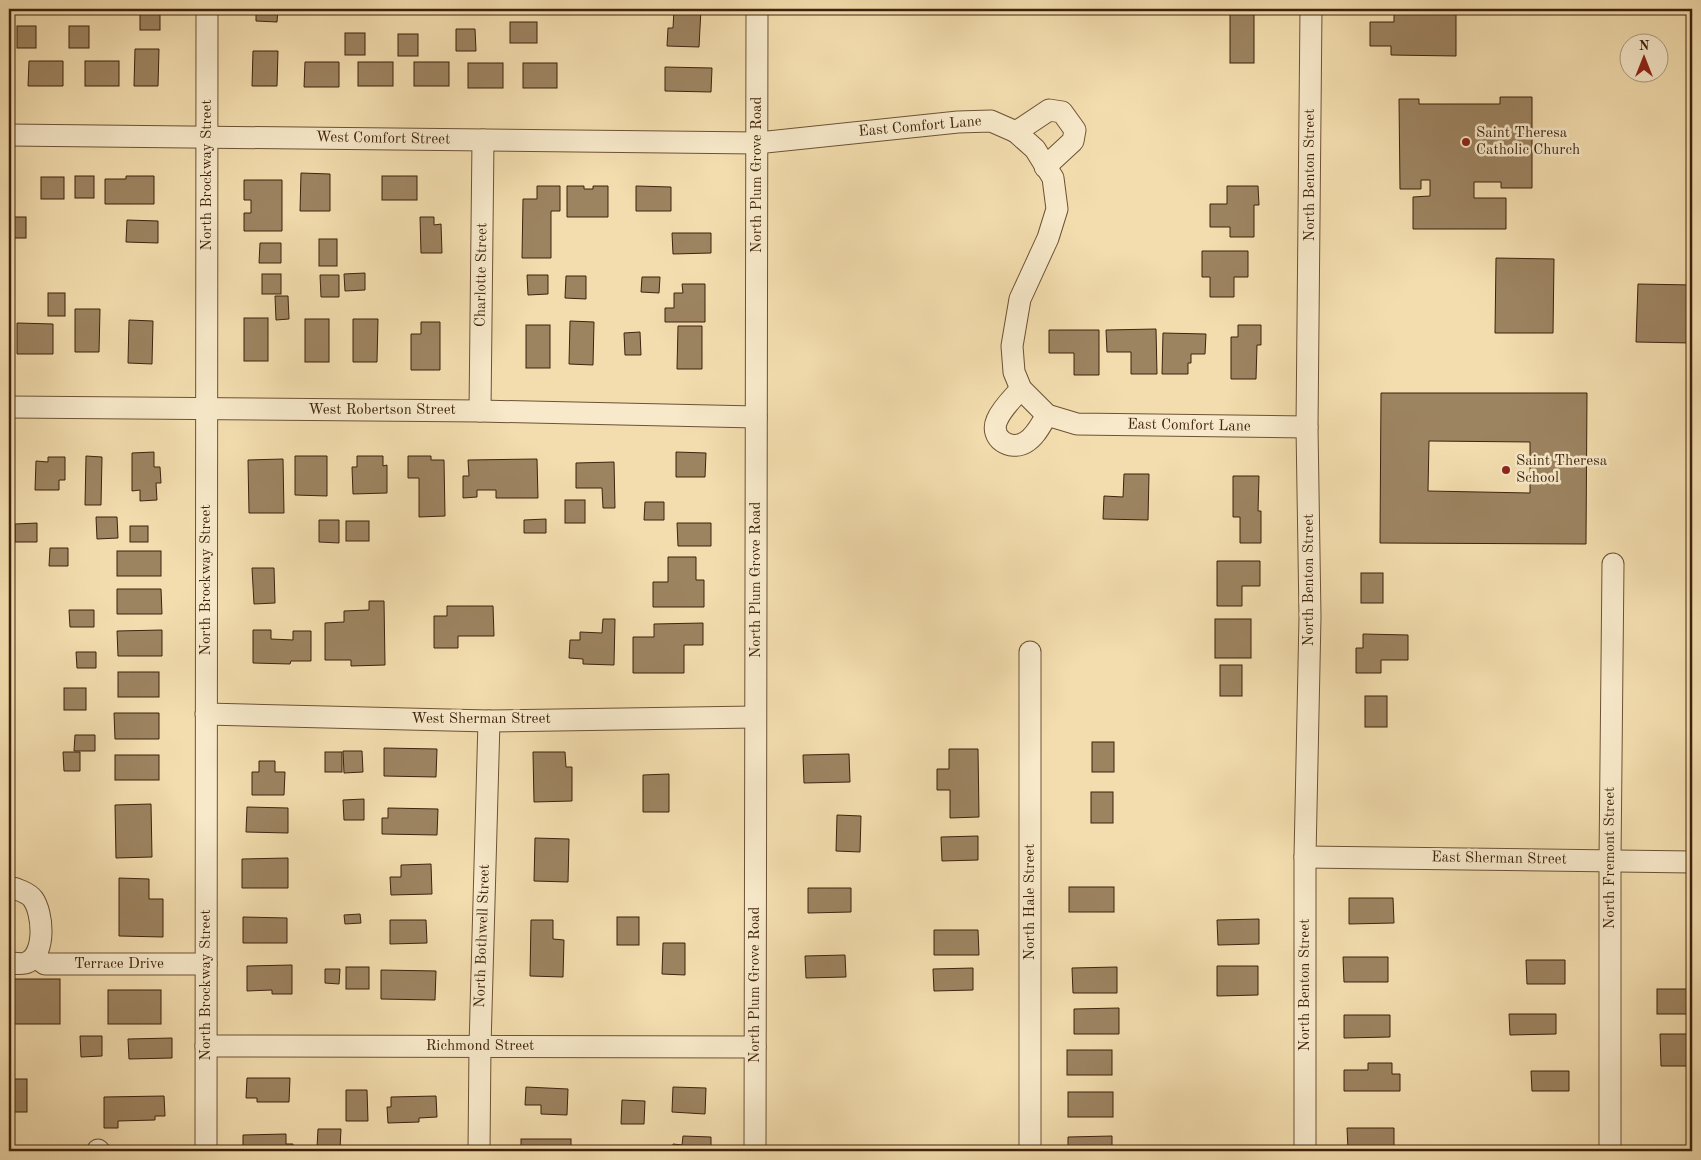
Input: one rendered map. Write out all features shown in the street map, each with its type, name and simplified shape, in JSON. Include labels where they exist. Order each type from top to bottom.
[{"type":"street","name":"North Brockway Street","points":[[206,1151],[207,9]]},
{"type":"street","name":"North Plum Grove Road","points":[[754,1151],[757,9]]},
{"type":"street","name":"North Benton Street","points":[[1305,1151],[1305,857],[1310,617],[1307,427],[1310,9]]},
{"type":"street","points":[[1016,132],[1049,110],[1062,112],[1071,122],[1075,130],[1073,141],[1045,167]]},
{"type":"street","name":"East Comfort Lane","points":[[757,143],[958,122],[991,121],[1016,132],[1035,149],[1053,178],[1057,210],[1048,238],[1020,299],[1012,346],[1014,372],[1021,389]]},
{"type":"street","name":"West Comfort Street","points":[[9,134],[757,143]]},
{"type":"street","name":"Charlotte Street","points":[[480,411],[484,140]]},
{"type":"street","points":[[1021,389],[1047,415],[1036,433],[1026,443],[1007,446],[1000,440],[995,431],[996,420],[1021,389]]},
{"type":"street","name":"West Robertson Street","points":[[9,407],[480,411],[756,417]]},
{"type":"street","name":"East Comfort Lane","points":[[1047,415],[1077,424],[1307,427]]},
{"type":"street","name":"North Fremont Street","points":[[1610,1151],[1613,564]]},
{"type":"street","name":"North Hale Street","points":[[1030,652],[1030,1151]]},
{"type":"street","name":"West Sherman Street","points":[[206,714],[489,721],[755,716]]},
{"type":"street","name":"North Bothwell Street","points":[[479,1151],[489,721]]},
{"type":"street","name":"East Sherman Street","points":[[1305,857],[1692,862]]},
{"type":"street","points":[[9,887],[32,898],[39,915],[41,942],[35,956],[27,963],[9,964]]},
{"type":"street","name":"Terrace Drive","points":[[35,956],[45,964],[206,964]]},
{"type":"street","name":"Richmond Street","points":[[206,1046],[755,1047]]},
{"type":"building","points":[[140,9],[160,9],[160,30],[140,30]]},
{"type":"building","points":[[256,9],[278,9],[277,22],[256,21]]},
{"type":"building","points":[[674,9],[701,9],[699,47],[667,46],[668,28],[673,28]]},
{"type":"building","points":[[1230,12],[1254,12],[1254,63],[1230,63]]},
{"type":"building","points":[[1394,12],[1456,12],[1456,56],[1391,55],[1391,46],[1370,46],[1370,22],[1394,22]]},
{"type":"building","points":[[510,22],[537,22],[537,43],[510,43]]},
{"type":"building","points":[[17,26],[36,26],[36,48],[17,48]]},
{"type":"building","points":[[69,26],[89,26],[89,48],[69,48]]},
{"type":"building","points":[[456,29],[475,29],[476,51],[456,51]]},
{"type":"building","points":[[345,33],[365,33],[365,55],[345,55]]},
{"type":"building","points":[[398,34],[418,34],[418,56],[398,56]]},
{"type":"building","points":[[135,49],[159,49],[158,86],[134,86]]},
{"type":"building","points":[[253,51],[278,51],[277,86],[252,86]]},
{"type":"building","points":[[29,61],[63,61],[63,86],[28,86]]},
{"type":"building","points":[[85,61],[119,61],[119,86],[85,86]]},
{"type":"building","points":[[305,62],[339,62],[339,87],[304,87]]},
{"type":"building","points":[[358,62],[393,62],[393,86],[358,86]]},
{"type":"building","points":[[414,62],[449,62],[449,86],[414,86]]},
{"type":"building","points":[[468,63],[503,63],[503,88],[468,88]]},
{"type":"building","points":[[523,63],[557,63],[557,88],[523,88]]},
{"type":"building","points":[[665,67],[712,68],[711,92],[665,91]]},
{"type":"building","name":"Saint Theresa Catholic Church","points":[[1500,97],[1532,97],[1532,188],[1501,188],[1501,182],[1474,182],[1474,198],[1506,198],[1506,229],[1413,229],[1413,197],[1430,196],[1430,180],[1421,180],[1421,189],[1400,189],[1399,99],[1419,99],[1419,104],[1500,104]]},
{"type":"building","points":[[301,173],[330,174],[330,211],[300,211]]},
{"type":"building","points":[[75,176],[94,176],[94,198],[75,198]]},
{"type":"building","points":[[126,176],[154,176],[154,204],[105,204],[105,179],[126,179]]},
{"type":"building","points":[[382,176],[417,176],[417,200],[382,200]]},
{"type":"building","points":[[41,177],[64,177],[64,199],[41,199]]},
{"type":"building","points":[[244,180],[282,180],[282,231],[244,231],[244,213],[251,213],[251,200],[244,200]]},
{"type":"building","points":[[537,186],[560,186],[560,211],[551,211],[551,258],[522,258],[523,199],[537,199]]},
{"type":"building","points":[[567,186],[584,186],[584,189],[593,189],[593,186],[608,186],[608,217],[567,217]]},
{"type":"building","points":[[636,186],[671,187],[671,211],[636,211]]},
{"type":"building","points":[[1227,186],[1258,186],[1259,205],[1254,205],[1254,237],[1230,237],[1230,227],[1210,227],[1210,204],[1227,204]]},
{"type":"building","points":[[9,217],[26,217],[26,238],[9,238]]},
{"type":"building","points":[[420,217],[434,217],[434,225],[441,224],[442,253],[421,253]]},
{"type":"building","points":[[127,220],[158,221],[158,243],[126,242]]},
{"type":"building","points":[[672,233],[711,233],[711,253],[673,254]]},
{"type":"building","points":[[319,239],[337,239],[337,266],[319,266]]},
{"type":"building","points":[[260,243],[281,243],[281,263],[259,263]]},
{"type":"building","points":[[1202,251],[1248,251],[1248,277],[1234,277],[1234,297],[1210,297],[1210,277],[1202,277]]},
{"type":"building","points":[[1496,258],[1554,259],[1553,333],[1495,333]]},
{"type":"building","points":[[365,273],[365,290],[345,291],[344,274]]},
{"type":"building","points":[[262,274],[281,274],[281,294],[262,294]]},
{"type":"building","points":[[320,275],[339,275],[339,297],[321,297]]},
{"type":"building","points":[[527,275],[548,275],[548,294],[528,295]]},
{"type":"building","points":[[566,276],[586,276],[586,299],[565,298]]},
{"type":"building","points":[[642,277],[660,277],[659,293],[641,292]]},
{"type":"building","points":[[682,284],[705,284],[705,322],[665,322],[665,308],[674,308],[674,293],[683,293]]},
{"type":"building","points":[[1638,284],[1692,285],[1692,343],[1636,342]]},
{"type":"building","points":[[48,293],[65,293],[65,316],[48,316]]},
{"type":"building","points":[[275,296],[288,296],[289,319],[276,320]]},
{"type":"building","points":[[75,309],[100,309],[99,352],[75,352]]},
{"type":"building","points":[[244,318],[268,318],[268,361],[244,361]]},
{"type":"building","points":[[305,319],[329,319],[329,362],[305,362]]},
{"type":"building","points":[[353,319],[378,319],[377,362],[353,362]]},
{"type":"building","points":[[129,320],[153,321],[152,364],[128,363]]},
{"type":"building","points":[[570,321],[594,322],[593,365],[569,364]]},
{"type":"building","points":[[421,322],[440,322],[440,370],[411,370],[411,334],[421,334]]},
{"type":"building","points":[[17,323],[53,324],[53,354],[17,354]]},
{"type":"building","points":[[526,325],[550,325],[550,368],[526,368]]},
{"type":"building","points":[[1238,325],[1261,325],[1261,345],[1257,345],[1256,379],[1231,379],[1231,337],[1238,337]]},
{"type":"building","points":[[678,326],[702,326],[702,369],[677,369]]},
{"type":"building","points":[[1156,329],[1157,374],[1131,374],[1131,352],[1107,352],[1106,330]]},
{"type":"building","points":[[1049,330],[1099,330],[1099,375],[1074,375],[1074,353],[1049,353]]},
{"type":"building","points":[[640,332],[641,355],[625,355],[624,333]]},
{"type":"building","points":[[1163,333],[1206,334],[1205,354],[1191,354],[1191,363],[1188,363],[1188,374],[1162,374]]},
{"type":"building","points":[[1381,393],[1587,393],[1586,544],[1380,543]],"holes":[[[1429,441],[1530,442],[1530,493],[1428,491]]]},
{"type":"building","points":[[154,452],[154,467],[160,467],[161,483],[156,483],[157,500],[140,501],[140,490],[132,491],[132,453]]},
{"type":"building","points":[[676,452],[706,453],[705,477],[676,477]]},
{"type":"building","points":[[86,456],[102,457],[101,505],[85,505]]},
{"type":"building","points":[[295,456],[327,456],[327,496],[295,495]]},
{"type":"building","points":[[357,456],[383,456],[383,466],[387,465],[387,493],[353,494],[352,467],[357,467]]},
{"type":"building","points":[[408,456],[431,456],[431,460],[444,460],[445,516],[419,517],[419,478],[408,478]]},
{"type":"building","points":[[48,457],[65,457],[65,480],[59,480],[59,490],[35,490],[36,461],[48,462]]},
{"type":"building","points":[[283,459],[284,513],[249,513],[248,460]]},
{"type":"building","points":[[537,459],[538,498],[496,498],[496,490],[477,490],[477,497],[463,498],[463,476],[469,476],[468,460]]},
{"type":"building","points":[[614,462],[615,508],[603,508],[602,488],[576,488],[576,463]]},
{"type":"building","points":[[1124,474],[1149,474],[1148,520],[1103,519],[1104,496],[1123,497]]},
{"type":"building","points":[[1233,476],[1259,476],[1258,511],[1261,511],[1261,543],[1240,543],[1240,517],[1233,517]]},
{"type":"building","points":[[565,500],[585,500],[585,523],[565,523]]},
{"type":"building","points":[[645,502],[664,502],[664,520],[644,520]]},
{"type":"building","points":[[96,517],[117,517],[118,538],[97,539]]},
{"type":"building","points":[[546,519],[546,533],[524,533],[524,520]]},
{"type":"building","points":[[319,520],[339,520],[339,543],[319,542]]},
{"type":"building","points":[[346,521],[369,521],[369,541],[346,541]]},
{"type":"building","points":[[37,523],[37,542],[15,542],[15,524]]},
{"type":"building","points":[[677,523],[711,523],[711,546],[678,546]]},
{"type":"building","points":[[130,526],[148,526],[148,542],[130,542]]},
{"type":"building","points":[[50,548],[68,548],[68,566],[49,566]]},
{"type":"building","points":[[117,551],[161,551],[161,576],[117,576]]},
{"type":"building","points":[[668,557],[696,557],[696,580],[704,580],[704,607],[653,607],[653,582],[668,582]]},
{"type":"building","points":[[1217,561],[1260,561],[1260,586],[1242,586],[1242,606],[1217,606]]},
{"type":"building","points":[[252,568],[274,568],[275,603],[254,604]]},
{"type":"building","points":[[1361,573],[1383,573],[1383,603],[1361,603]]},
{"type":"building","points":[[117,589],[161,589],[162,614],[117,614]]},
{"type":"building","points":[[369,601],[384,601],[385,665],[351,666],[351,660],[325,660],[325,623],[344,622],[344,611],[369,610]]},
{"type":"building","points":[[447,606],[493,606],[494,636],[458,636],[458,648],[434,648],[434,616],[447,616]]},
{"type":"building","points":[[69,610],[94,610],[94,627],[70,627]]},
{"type":"building","points":[[603,619],[615,619],[614,665],[583,664],[583,659],[569,658],[570,640],[580,640],[580,632],[602,633]]},
{"type":"building","points":[[1215,619],[1251,619],[1251,658],[1215,658]]},
{"type":"building","points":[[703,623],[703,645],[684,645],[684,673],[633,673],[633,637],[654,637],[654,624]]},
{"type":"building","points":[[162,630],[162,656],[118,656],[117,631]]},
{"type":"building","points":[[253,630],[271,630],[271,639],[293,640],[293,631],[311,631],[311,661],[291,661],[290,664],[253,663]]},
{"type":"building","points":[[1363,634],[1408,635],[1408,660],[1381,660],[1381,673],[1356,673],[1356,648],[1363,648]]},
{"type":"building","points":[[76,652],[96,652],[96,668],[77,668]]},
{"type":"building","points":[[1220,665],[1242,665],[1242,696],[1220,696]]},
{"type":"building","points":[[118,672],[159,672],[159,697],[118,697]]},
{"type":"building","points":[[64,688],[86,688],[86,710],[64,710]]},
{"type":"building","points":[[1365,696],[1387,696],[1387,727],[1365,727]]},
{"type":"building","points":[[114,713],[159,713],[159,739],[115,739]]},
{"type":"building","points":[[75,735],[95,735],[95,751],[74,751]]},
{"type":"building","points":[[1092,742],[1114,742],[1114,772],[1092,772]]},
{"type":"building","points":[[384,748],[437,749],[436,777],[384,776]]},
{"type":"building","points":[[949,749],[978,749],[979,817],[950,818],[950,790],[937,790],[937,769],[949,769]]},
{"type":"building","points":[[343,751],[362,751],[363,772],[344,773]]},
{"type":"building","points":[[63,752],[80,752],[80,771],[64,771]]},
{"type":"building","points":[[325,752],[342,752],[342,772],[325,772]]},
{"type":"building","points":[[533,752],[565,752],[566,767],[572,767],[572,801],[534,802]]},
{"type":"building","points":[[849,754],[850,782],[804,783],[803,755]]},
{"type":"building","points":[[115,755],[159,755],[159,780],[115,780]]},
{"type":"building","points":[[259,761],[275,761],[275,772],[285,772],[284,795],[252,795],[252,772],[259,772]]},
{"type":"building","points":[[669,774],[669,812],[643,812],[643,775]]},
{"type":"building","points":[[1091,792],[1113,792],[1113,823],[1091,823]]},
{"type":"building","points":[[364,799],[364,820],[344,820],[343,800]]},
{"type":"building","points":[[151,804],[152,857],[116,858],[115,805]]},
{"type":"building","points":[[247,807],[288,808],[288,833],[246,832]]},
{"type":"building","points":[[388,808],[438,809],[437,835],[382,834],[382,818],[388,818]]},
{"type":"building","points":[[837,815],[861,816],[860,852],[836,851]]},
{"type":"building","points":[[978,836],[978,860],[942,861],[941,837]]},
{"type":"building","points":[[535,838],[569,839],[568,882],[534,881]]},
{"type":"building","points":[[288,858],[288,888],[242,888],[242,859]]},
{"type":"building","points":[[431,864],[432,894],[391,895],[390,877],[401,877],[401,865]]},
{"type":"building","points":[[119,878],[149,879],[149,899],[163,899],[163,937],[119,936]]},
{"type":"building","points":[[1069,887],[1114,887],[1114,912],[1069,912]]},
{"type":"building","points":[[808,888],[851,888],[851,912],[808,913]]},
{"type":"building","points":[[1349,898],[1393,898],[1394,923],[1349,924]]},
{"type":"building","points":[[360,914],[361,923],[345,924],[344,915]]},
{"type":"building","points":[[243,917],[287,918],[287,943],[243,943]]},
{"type":"building","points":[[617,917],[639,917],[639,945],[617,945]]},
{"type":"building","points":[[1259,919],[1259,944],[1218,945],[1217,920]]},
{"type":"building","points":[[390,920],[426,920],[427,943],[390,944]]},
{"type":"building","points":[[531,920],[553,920],[553,939],[564,940],[563,977],[530,976]]},
{"type":"building","points":[[934,930],[978,930],[979,955],[934,955]]},
{"type":"building","points":[[663,943],[685,943],[685,975],[662,974]]},
{"type":"building","points":[[845,955],[846,977],[806,978],[805,956]]},
{"type":"building","points":[[1343,957],[1388,957],[1388,982],[1344,982]]},
{"type":"building","points":[[1526,960],[1565,960],[1565,984],[1527,984]]},
{"type":"building","points":[[292,965],[292,994],[272,994],[272,990],[247,991],[247,966]]},
{"type":"building","points":[[1217,966],[1258,966],[1258,995],[1217,996]]},
{"type":"building","points":[[346,967],[369,967],[369,989],[346,989]]},
{"type":"building","points":[[1117,967],[1117,993],[1073,993],[1072,968]]},
{"type":"building","points":[[973,968],[973,990],[934,991],[933,969]]},
{"type":"building","points":[[325,969],[340,969],[339,984],[325,983]]},
{"type":"building","points":[[381,970],[436,971],[435,1000],[381,999]]},
{"type":"building","points":[[9,979],[60,979],[60,1024],[9,1024]]},
{"type":"building","points":[[1657,989],[1692,989],[1692,1014],[1657,1014]]},
{"type":"building","points":[[108,990],[161,990],[161,1024],[108,1024]]},
{"type":"building","points":[[1119,1008],[1119,1034],[1074,1034],[1074,1009]]},
{"type":"building","points":[[1509,1014],[1556,1014],[1556,1034],[1510,1035]]},
{"type":"building","points":[[1344,1015],[1390,1015],[1390,1037],[1344,1038]]},
{"type":"building","points":[[1660,1034],[1692,1034],[1692,1066],[1661,1066]]},
{"type":"building","points":[[80,1036],[102,1036],[102,1056],[81,1057]]},
{"type":"building","points":[[172,1038],[172,1058],[129,1059],[128,1039]]},
{"type":"building","points":[[1067,1050],[1112,1050],[1112,1075],[1067,1075]]},
{"type":"building","points":[[1368,1063],[1392,1063],[1392,1074],[1400,1074],[1400,1091],[1344,1091],[1344,1070],[1368,1070]]},
{"type":"building","points":[[1531,1071],[1569,1071],[1569,1091],[1532,1091]]},
{"type":"building","points":[[247,1078],[290,1078],[289,1102],[257,1102],[257,1098],[246,1098]]},
{"type":"building","points":[[9,1079],[27,1079],[27,1112],[9,1112]]},
{"type":"building","points":[[526,1087],[568,1089],[567,1115],[541,1114],[541,1105],[525,1105]]},
{"type":"building","points":[[673,1087],[706,1088],[705,1114],[672,1112]]},
{"type":"building","points":[[346,1090],[367,1090],[368,1121],[346,1121]]},
{"type":"building","points":[[1068,1092],[1113,1092],[1113,1117],[1068,1117]]},
{"type":"building","points":[[164,1096],[165,1116],[155,1116],[155,1120],[118,1121],[118,1128],[104,1128],[104,1097]]},
{"type":"building","points":[[436,1096],[437,1117],[419,1118],[419,1122],[388,1123],[387,1107],[391,1107],[391,1097]]},
{"type":"building","points":[[622,1100],[645,1101],[644,1124],[621,1124]]},
{"type":"building","points":[[1347,1128],[1394,1128],[1394,1148],[1348,1149]]},
{"type":"building","points":[[318,1129],[341,1129],[340,1148],[317,1148]]},
{"type":"building","points":[[286,1134],[286,1144],[293,1144],[293,1151],[243,1151],[243,1135]]},
{"type":"building","points":[[683,1136],[711,1137],[711,1151],[672,1151],[673,1144],[682,1145]]},
{"type":"building","points":[[1112,1136],[1112,1151],[1068,1151],[1068,1137]]},
{"type":"building","points":[[521,1139],[571,1139],[571,1151],[521,1151]]},
{"type":"place","name":"Saint Theresa Catholic Church","points":[[1466,142]]},
{"type":"place","name":"Saint Theresa School","points":[[1506,470]]}]
